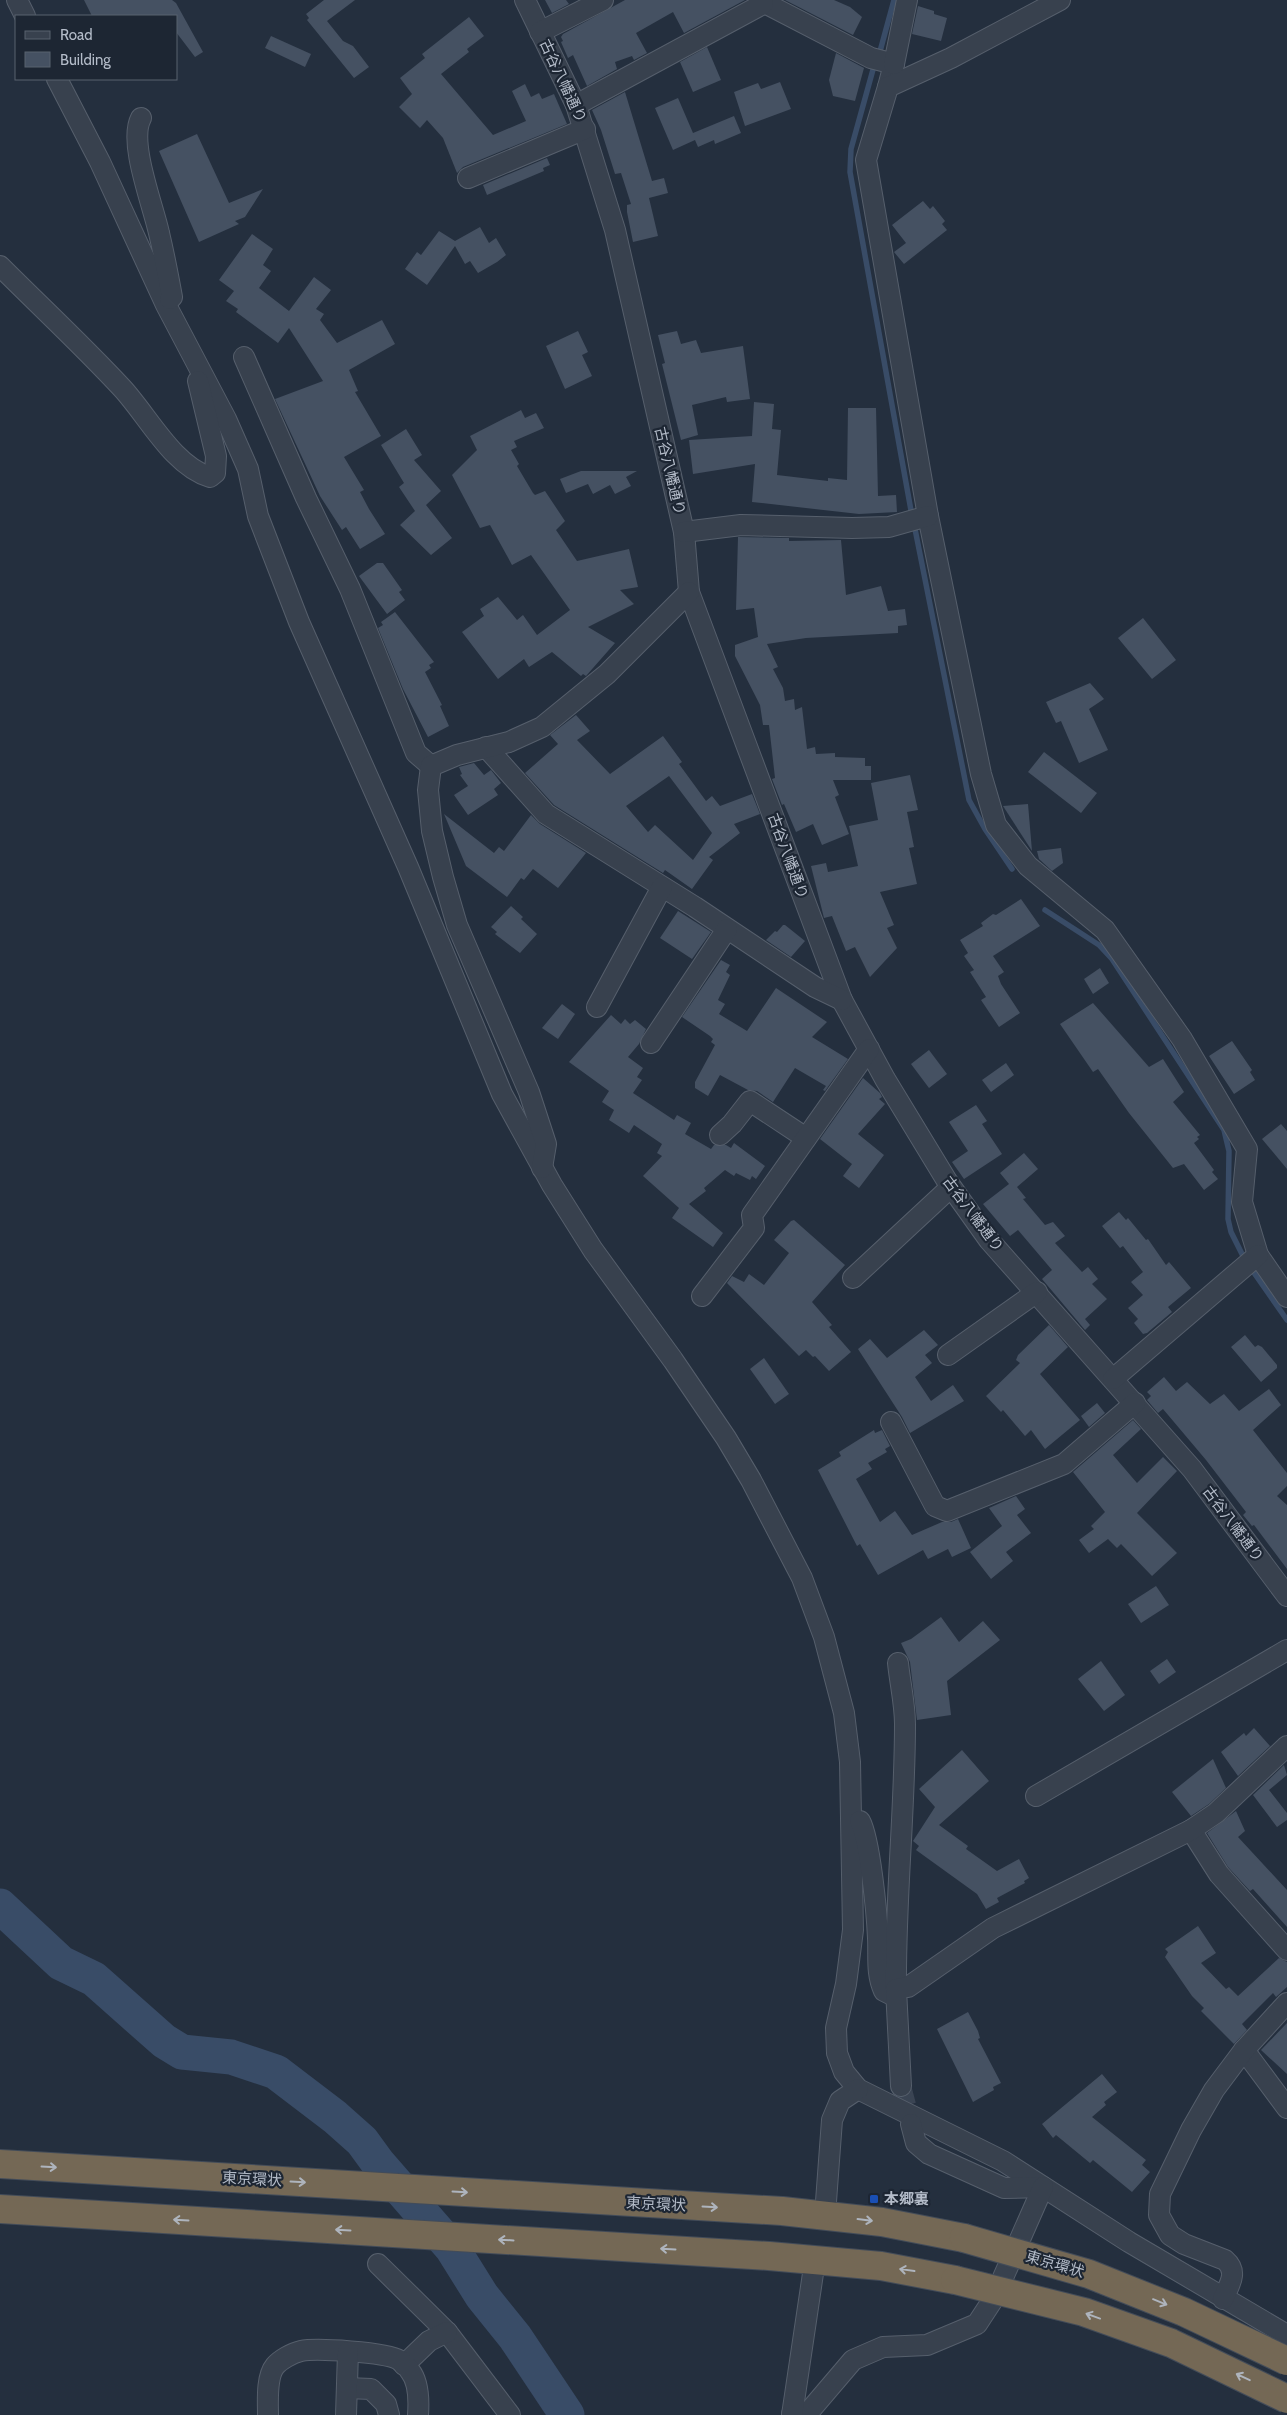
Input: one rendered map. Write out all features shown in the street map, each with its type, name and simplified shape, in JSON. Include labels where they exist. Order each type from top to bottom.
[{"type":"highway","name":"東京環状","points":[[0,2164],[782,2211],[882,2222],[964,2238],[1089,2274],[1184,2312],[1287,2361]]},
{"type":"highway","points":[[0,2209],[769,2256],[898,2269],[955,2280],[1084,2312],[1162,2340],[1287,2399]]},
{"type":"street","name":"古谷八幡通り","points":[[525,0],[576,105],[615,230],[684,532],[689,592],[842,1000],[868,1050],[951,1187],[990,1240],[1192,1469],[1287,1596]]},
{"type":"street","points":[[540,32],[603,0]]},
{"type":"street","points":[[907,0],[894,64],[866,160],[928,516],[981,774],[996,825],[1028,866],[1105,930],[1182,1039],[1218,1098],[1247,1150],[1242,1202],[1258,1255],[1287,1297]]},
{"type":"street","points":[[888,87],[951,58],[1060,0]]},
{"type":"street","points":[[576,105],[761,2],[871,58],[894,64]]},
{"type":"street","points":[[58,80],[100,162],[166,305],[226,419],[248,469],[258,516],[299,622],[400,850],[502,1094],[542,1168],[593,1250],[673,1360],[726,1438],[751,1480],[802,1578],[824,1637],[844,1713],[850,1762],[854,1930],[846,1984],[836,2028],[837,2053],[844,2072],[858,2089],[1003,2161],[1043,2188],[1223,2299],[1287,2336]]},
{"type":"street","points":[[140,118],[136,126],[140,163],[159,232],[172,297],[166,305]]},
{"type":"street","points":[[468,178],[585,129]]},
{"type":"street","points":[[0,266],[123,389],[184,462],[196,471],[210,477],[215,473],[216,456],[200,389],[195,357]]},
{"type":"street","points":[[244,357],[306,498],[350,589],[416,753],[431,766]]},
{"type":"street","points":[[684,532],[741,525],[889,527],[928,516]]},
{"type":"street","points":[[431,766],[457,755],[508,742],[542,727],[607,674],[689,592]]},
{"type":"street","points":[[486,748],[546,814],[815,987],[842,1000]]},
{"type":"street","points":[[431,766],[428,790],[432,831],[443,877],[460,934],[529,1092],[546,1144],[542,1168]]},
{"type":"street","points":[[597,1008],[662,887]]},
{"type":"street","points":[[650,1043],[727,929]]},
{"type":"street","points":[[702,1296],[754,1228],[752,1215],[868,1050]]},
{"type":"street","points":[[720,1135],[732,1124],[750,1101],[806,1138]]},
{"type":"street","points":[[854,1278],[951,1187]]},
{"type":"street","points":[[1113,1379],[1258,1255]]},
{"type":"street","points":[[948,1355],[1037,1292]]},
{"type":"street","points":[[891,1422],[935,1506],[946,1510],[1064,1464],[1135,1403]]},
{"type":"street","points":[[1036,1796],[1287,1650]]},
{"type":"street","points":[[898,1663],[905,1722],[902,1835],[896,1930],[896,1993],[901,2086]]},
{"type":"street","points":[[852,1806],[862,1826],[867,1847],[877,1927],[879,1980],[884,1991],[896,1993],[908,1987],[993,1928],[1192,1830],[1216,1813],[1287,1746]]},
{"type":"street","points":[[1192,1830],[1219,1874],[1287,1950]]},
{"type":"street","points":[[1223,2299],[1233,2275],[1230,2265],[1225,2260],[1184,2244],[1170,2235],[1161,2221],[1158,2201],[1164,2183],[1214,2090],[1244,2050],[1287,2003]]},
{"type":"street","points":[[1244,2050],[1287,2108]]},
{"type":"street","points":[[825,2215],[832,2120],[840,2101],[858,2089]]},
{"type":"street","points":[[911,2124],[916,2143],[929,2154],[1004,2188],[1043,2188]]},
{"type":"street","points":[[815,2260],[792,2414],[806,2414],[853,2360],[883,2347],[927,2345],[958,2334],[977,2324],[994,2298],[1043,2188]]},
{"type":"street","points":[[378,2264],[447,2332],[510,2415]]},
{"type":"street","points":[[404,2365],[429,2341],[447,2332]]},
{"type":"street","points":[[268,2415],[270,2381],[274,2367],[284,2358],[299,2351],[348,2352],[398,2360],[410,2371],[415,2383],[419,2401],[418,2415]]},
{"type":"street","points":[[346,2415],[348,2352]]},
{"type":"street","points":[[347,2388],[371,2389],[386,2404],[389,2415]]},
{"type":"building","points":[[84,0],[172,0],[176,3],[203,52],[195,57],[178,35],[178,15],[92,15]]},
{"type":"building","points":[[324,0],[355,0],[327,21],[343,41],[353,46],[369,67],[354,78],[307,20],[309,18],[306,14]]},
{"type":"building","points":[[545,0],[566,0],[569,4],[552,13]]},
{"type":"building","points":[[625,0],[745,0],[684,33],[673,12],[636,33],[647,53],[634,60],[632,56],[615,62],[617,69],[587,86],[573,55],[568,58],[561,42],[563,41],[561,37],[563,34]]},
{"type":"building","points":[[785,0],[834,0],[850,7],[862,17],[853,35]]},
{"type":"building","points":[[918,6],[947,18],[941,41],[912,34]]},
{"type":"building","points":[[469,17],[484,36],[467,49],[469,52],[441,74],[493,135],[526,121],[512,91],[525,84],[531,97],[539,93],[542,99],[554,94],[567,124],[463,167],[457,173],[443,138],[427,120],[420,128],[399,107],[412,94],[400,78],[425,58],[422,54]]},
{"type":"building","points":[[271,36],[311,54],[305,67],[265,48]]},
{"type":"building","points":[[707,47],[721,80],[693,92],[680,62]]},
{"type":"building","points":[[836,53],[864,68],[855,101],[833,96],[829,80]]},
{"type":"building","points":[[780,82],[791,109],[745,126],[734,92],[758,83],[761,89]]},
{"type":"building","points":[[625,92],[652,181],[664,178],[668,193],[649,198],[658,236],[633,242],[627,212],[627,205],[631,204],[621,173],[615,174],[601,130],[592,110]]},
{"type":"building","points":[[678,98],[693,133],[734,116],[741,133],[715,144],[714,140],[698,147],[695,140],[673,150],[655,108]]},
{"type":"building","points":[[197,134],[229,203],[263,189],[245,217],[235,221],[239,224],[199,242],[159,151]]},
{"type":"building","points":[[547,158],[550,165],[543,168],[544,171],[487,195],[483,185]]},
{"type":"building","points":[[923,201],[930,209],[933,206],[945,221],[942,224],[947,230],[904,264],[894,252],[906,243],[892,225]]},
{"type":"building","points":[[480,227],[489,243],[496,238],[506,255],[478,273],[470,261],[465,264],[455,246],[427,285],[405,269],[417,252],[421,255],[439,231],[455,241]]},
{"type":"building","points":[[252,234],[273,249],[263,265],[271,271],[259,288],[289,311],[314,277],[331,290],[316,309],[324,314],[320,320],[337,343],[382,320],[395,344],[349,370],[358,391],[355,392],[381,436],[344,457],[364,490],[360,492],[369,509],[385,534],[360,549],[346,527],[342,530],[320,496],[275,399],[323,381],[289,328],[278,343],[236,312],[238,309],[226,301],[234,291],[219,280]]},
{"type":"building","points":[[578,331],[588,352],[582,355],[592,376],[565,389],[546,346]]},
{"type":"building","points":[[677,331],[681,344],[696,340],[701,353],[743,346],[750,399],[727,402],[726,397],[692,405],[698,435],[681,440],[662,364],[665,363],[658,335]]},
{"type":"building","points":[[754,402],[774,404],[772,429],[781,430],[777,475],[828,481],[828,478],[847,480],[848,408],[876,408],[878,496],[896,495],[897,512],[859,514],[752,502],[755,464],[693,474],[689,440],[752,436]]},
{"type":"building","points":[[521,410],[525,418],[536,413],[544,428],[514,441],[517,447],[511,450],[519,464],[517,466],[533,493],[535,495],[545,491],[565,521],[556,530],[577,561],[629,549],[638,587],[620,590],[634,604],[588,627],[615,643],[586,676],[583,674],[581,676],[552,652],[529,667],[524,659],[498,679],[462,632],[484,616],[480,609],[498,597],[517,620],[523,615],[537,635],[570,610],[531,555],[512,565],[490,525],[480,528],[452,475],[477,450],[470,436]]},
{"type":"building","points":[[406,429],[422,455],[414,460],[441,491],[426,505],[452,538],[431,555],[400,525],[415,511],[399,487],[404,483],[381,445]]},
{"type":"building","points":[[581,471],[637,471],[626,477],[631,486],[615,494],[610,485],[593,494],[588,484],[566,493],[560,479]]},
{"type":"building","points":[[738,537],[789,538],[789,541],[841,540],[846,595],[881,586],[888,611],[905,609],[907,625],[898,626],[898,633],[806,638],[767,644],[778,667],[773,669],[783,688],[785,701],[794,699],[795,710],[802,707],[807,749],[815,747],[816,754],[835,753],[835,757],[865,758],[865,766],[871,766],[871,780],[833,780],[839,795],[835,797],[849,834],[822,845],[813,824],[796,832],[784,804],[782,805],[772,779],[775,778],[769,725],[763,725],[760,705],[735,656],[735,645],[758,637],[754,608],[736,610]]},
{"type":"building","points":[[377,563],[383,563],[402,590],[399,592],[405,600],[387,614],[359,576]]},
{"type":"building","points":[[395,612],[434,662],[429,665],[431,668],[425,672],[442,705],[440,706],[449,726],[428,737],[403,689],[378,628],[383,625],[381,622]]},
{"type":"building","points":[[1143,618],[1176,660],[1152,679],[1118,638]]},
{"type":"building","points":[[1090,683],[1104,699],[1089,709],[1108,750],[1079,763],[1061,721],[1056,723],[1046,702]]},
{"type":"building","points":[[576,715],[590,731],[577,740],[610,774],[663,736],[682,762],[679,764],[706,801],[712,796],[720,806],[752,794],[760,814],[734,824],[740,833],[709,857],[713,860],[692,889],[665,870],[663,873],[554,805],[525,773],[558,744],[550,735]],"holes":[[[669,776],[712,833],[693,860],[655,825],[648,832],[626,806]]]},
{"type":"building","points":[[1044,752],[1097,793],[1081,813],[1028,772]]},
{"type":"building","points":[[474,763],[484,775],[491,770],[501,783],[494,789],[498,795],[468,815],[454,795],[468,786],[460,775],[462,774],[459,767]]},
{"type":"building","points":[[910,775],[918,810],[907,812],[914,847],[909,848],[917,884],[880,892],[894,925],[887,928],[897,948],[870,977],[855,947],[846,951],[832,916],[824,918],[811,866],[826,863],[828,872],[858,866],[849,826],[878,820],[871,783]]},
{"type":"building","points":[[1028,804],[1032,851],[1003,806]]},
{"type":"building","points":[[444,814],[494,853],[499,847],[504,851],[531,815],[540,824],[586,853],[558,888],[533,869],[524,880],[521,878],[507,897],[466,866]]},
{"type":"building","points":[[1061,848],[1063,863],[1052,871],[1039,859],[1037,851]]},
{"type":"building","points":[[1021,899],[1040,926],[993,956],[1004,972],[998,976],[1001,984],[1020,1013],[999,1027],[981,1000],[986,997],[970,972],[974,970],[964,956],[968,953],[960,940],[983,926],[981,923],[993,914],[996,915]]},
{"type":"building","points":[[511,906],[523,917],[521,919],[537,934],[520,953],[495,934],[497,932],[491,927]]},
{"type":"building","points":[[678,911],[711,932],[692,959],[660,938]]},
{"type":"building","points":[[783,925],[805,941],[791,957],[766,940]]},
{"type":"building","points":[[721,960],[730,965],[726,972],[730,975],[718,1000],[725,1004],[719,1014],[747,1031],[776,988],[827,1022],[812,1037],[848,1059],[825,1091],[823,1090],[826,1086],[795,1068],[773,1102],[757,1091],[748,1090],[720,1075],[708,1096],[695,1088],[695,1082],[715,1045],[711,1042],[713,1039],[710,1036],[682,1017]]},
{"type":"building","points":[[1100,968],[1109,983],[1093,994],[1084,979]]},
{"type":"building","points":[[1093,1003],[1149,1067],[1163,1059],[1184,1092],[1173,1102],[1200,1135],[1197,1137],[1199,1139],[1194,1143],[1214,1170],[1212,1172],[1218,1179],[1204,1190],[1184,1164],[1173,1168],[1129,1113],[1098,1069],[1093,1072],[1060,1024]]},
{"type":"building","points":[[562,1004],[575,1014],[558,1039],[542,1028]]},
{"type":"building","points":[[611,1015],[621,1024],[625,1019],[630,1024],[635,1020],[646,1029],[639,1044],[628,1057],[643,1068],[637,1077],[642,1080],[633,1093],[674,1120],[677,1115],[691,1123],[685,1134],[711,1149],[714,1145],[726,1145],[731,1148],[734,1143],[765,1166],[756,1179],[752,1176],[750,1180],[736,1173],[734,1176],[725,1170],[704,1188],[706,1191],[689,1204],[723,1233],[713,1247],[672,1218],[679,1208],[643,1176],[662,1156],[657,1153],[662,1144],[634,1125],[629,1133],[609,1120],[614,1110],[602,1102],[609,1091],[569,1062]]},
{"type":"building","points":[[1232,1041],[1252,1070],[1250,1072],[1255,1080],[1234,1094],[1209,1056]]},
{"type":"building","points":[[929,1050],[947,1074],[929,1088],[911,1064]]},
{"type":"building","points":[[1006,1063],[1014,1075],[991,1092],[982,1080]]},
{"type":"building","points":[[863,1078],[880,1093],[882,1097],[879,1099],[885,1104],[858,1134],[884,1155],[859,1188],[843,1176],[852,1164],[820,1139]]},
{"type":"building","points":[[976,1105],[987,1121],[982,1124],[1002,1154],[964,1179],[952,1162],[968,1151],[949,1122]]},
{"type":"building","points":[[1281,1124],[1287,1131],[1287,1169],[1262,1139]]},
{"type":"building","points":[[1024,1153],[1038,1169],[1017,1187],[1026,1198],[1023,1199],[1045,1225],[1053,1222],[1065,1236],[1055,1243],[1082,1272],[1088,1267],[1098,1279],[1092,1284],[1107,1299],[1085,1319],[1090,1325],[1085,1330],[1042,1279],[1052,1270],[1018,1230],[1010,1236],[983,1204],[1009,1184],[1000,1173]]},
{"type":"building","points":[[1119,1212],[1126,1220],[1128,1218],[1146,1240],[1148,1239],[1166,1265],[1169,1262],[1191,1288],[1168,1307],[1172,1312],[1147,1333],[1143,1334],[1134,1323],[1138,1319],[1128,1308],[1143,1295],[1131,1282],[1143,1272],[1123,1246],[1120,1248],[1102,1226]]},
{"type":"building","points":[[794,1220],[845,1265],[812,1302],[832,1325],[829,1327],[851,1352],[829,1371],[815,1356],[813,1357],[806,1350],[799,1356],[727,1283],[732,1276],[744,1282],[749,1274],[764,1285],[789,1253],[774,1240]]},
{"type":"building","points":[[1049,1325],[1068,1347],[1040,1374],[1080,1420],[1045,1449],[1031,1430],[1025,1436],[1003,1410],[1001,1412],[986,1396],[1020,1363],[1016,1360],[1018,1355]]},
{"type":"building","points":[[924,1330],[938,1345],[925,1355],[932,1363],[915,1377],[931,1401],[953,1385],[964,1401],[910,1433],[902,1417],[858,1349],[870,1339],[887,1358]]},
{"type":"building","points":[[1245,1335],[1255,1347],[1258,1345],[1262,1347],[1277,1365],[1277,1368],[1261,1382],[1231,1347]]},
{"type":"building","points":[[764,1358],[789,1394],[775,1404],[750,1369]]},
{"type":"building","points":[[1164,1377],[1176,1391],[1187,1382],[1210,1404],[1224,1394],[1239,1411],[1269,1389],[1281,1405],[1253,1430],[1287,1473],[1287,1486],[1277,1496],[1287,1505],[1287,1569],[1254,1525],[1252,1526],[1243,1515],[1246,1512],[1206,1460],[1163,1409],[1158,1413],[1147,1400],[1151,1396],[1147,1392]]},
{"type":"building","points":[[1097,1403],[1105,1413],[1089,1427],[1081,1416]]},
{"type":"building","points":[[1133,1420],[1141,1429],[1113,1455],[1137,1483],[1163,1457],[1177,1471],[1137,1513],[1177,1553],[1152,1576],[1121,1544],[1117,1548],[1108,1539],[1089,1553],[1079,1540],[1094,1529],[1091,1526],[1105,1512],[1073,1472]]},
{"type":"building","points":[[874,1430],[875,1433],[882,1430],[890,1446],[885,1449],[887,1452],[868,1463],[872,1469],[856,1479],[880,1522],[895,1511],[912,1535],[942,1522],[951,1522],[958,1519],[971,1548],[952,1557],[948,1549],[928,1559],[923,1550],[878,1575],[860,1544],[857,1546],[818,1470],[841,1456],[839,1452]]},
{"type":"building","points":[[1016,1496],[1025,1509],[1017,1515],[1031,1533],[1006,1552],[1013,1561],[991,1579],[970,1552],[1002,1526],[989,1508]]},
{"type":"building","points":[[1156,1586],[1169,1605],[1141,1623],[1128,1604]]},
{"type":"building","points":[[941,1617],[959,1642],[983,1621],[1000,1640],[947,1681],[951,1715],[917,1720],[910,1662],[901,1643],[911,1639]]},
{"type":"building","points":[[1167,1659],[1176,1672],[1159,1684],[1150,1671]]},
{"type":"building","points":[[1101,1661],[1125,1695],[1104,1711],[1078,1679]]},
{"type":"building","points":[[1254,1728],[1270,1746],[1238,1776],[1221,1752],[1244,1733],[1246,1736]]},
{"type":"building","points":[[962,1750],[989,1781],[939,1825],[968,1846],[966,1849],[997,1871],[1019,1859],[1029,1878],[1024,1881],[1025,1883],[997,1898],[999,1902],[986,1909],[977,1894],[916,1850],[919,1846],[913,1841],[935,1807],[919,1789]]},
{"type":"building","points":[[1213,1759],[1226,1788],[1209,1804],[1191,1816],[1172,1792]]},
{"type":"building","points":[[1284,1765],[1287,1775],[1269,1790],[1287,1813],[1287,1820],[1277,1827],[1253,1795]]},
{"type":"building","points":[[1236,1811],[1245,1831],[1238,1837],[1287,1890],[1287,1927],[1253,1889],[1250,1891],[1228,1867],[1207,1833]]},
{"type":"building","points":[[1198,1926],[1216,1953],[1201,1963],[1226,1989],[1229,1987],[1238,1996],[1279,1958],[1287,1962],[1287,1987],[1276,1997],[1273,1993],[1242,2024],[1247,2030],[1234,2044],[1201,2011],[1204,2008],[1192,1996],[1165,1957],[1168,1952],[1165,1949]]},
{"type":"building","points":[[968,2012],[978,2031],[980,2038],[978,2039],[1001,2083],[993,2087],[994,2090],[973,2102],[937,2029]]},
{"type":"building","points":[[1287,2023],[1287,2074],[1261,2050]]},
{"type":"building","points":[[1102,2074],[1117,2092],[1104,2102],[1106,2105],[1092,2117],[1146,2160],[1142,2165],[1150,2172],[1132,2192],[1093,2160],[1090,2163],[1056,2135],[1053,2138],[1042,2124]]},
{"type":"waterway","points":[[879,55],[894,0]]},
{"type":"waterway","points":[[874,66],[851,149],[850,172],[912,516]]},
{"type":"waterway","points":[[915,529],[969,800],[985,829],[1012,869]]},
{"type":"waterway","points":[[1045,910],[1099,945],[1112,959],[1224,1130],[1229,1151],[1228,1219],[1231,1232],[1243,1256]]},
{"type":"waterway","points":[[1250,1267],[1287,1320]]},
{"type":"waterway","points":[[0,1906],[61,1963],[94,1979],[164,2041],[182,2052],[231,2057],[276,2072],[335,2117],[362,2141],[378,2163],[452,2248],[482,2296],[515,2337],[567,2415]]},
{"type":"tunnel","points":[[901,2086],[911,2124]]},
{"type":"place","name":"本郷裏","points":[[874,2199]]}]
